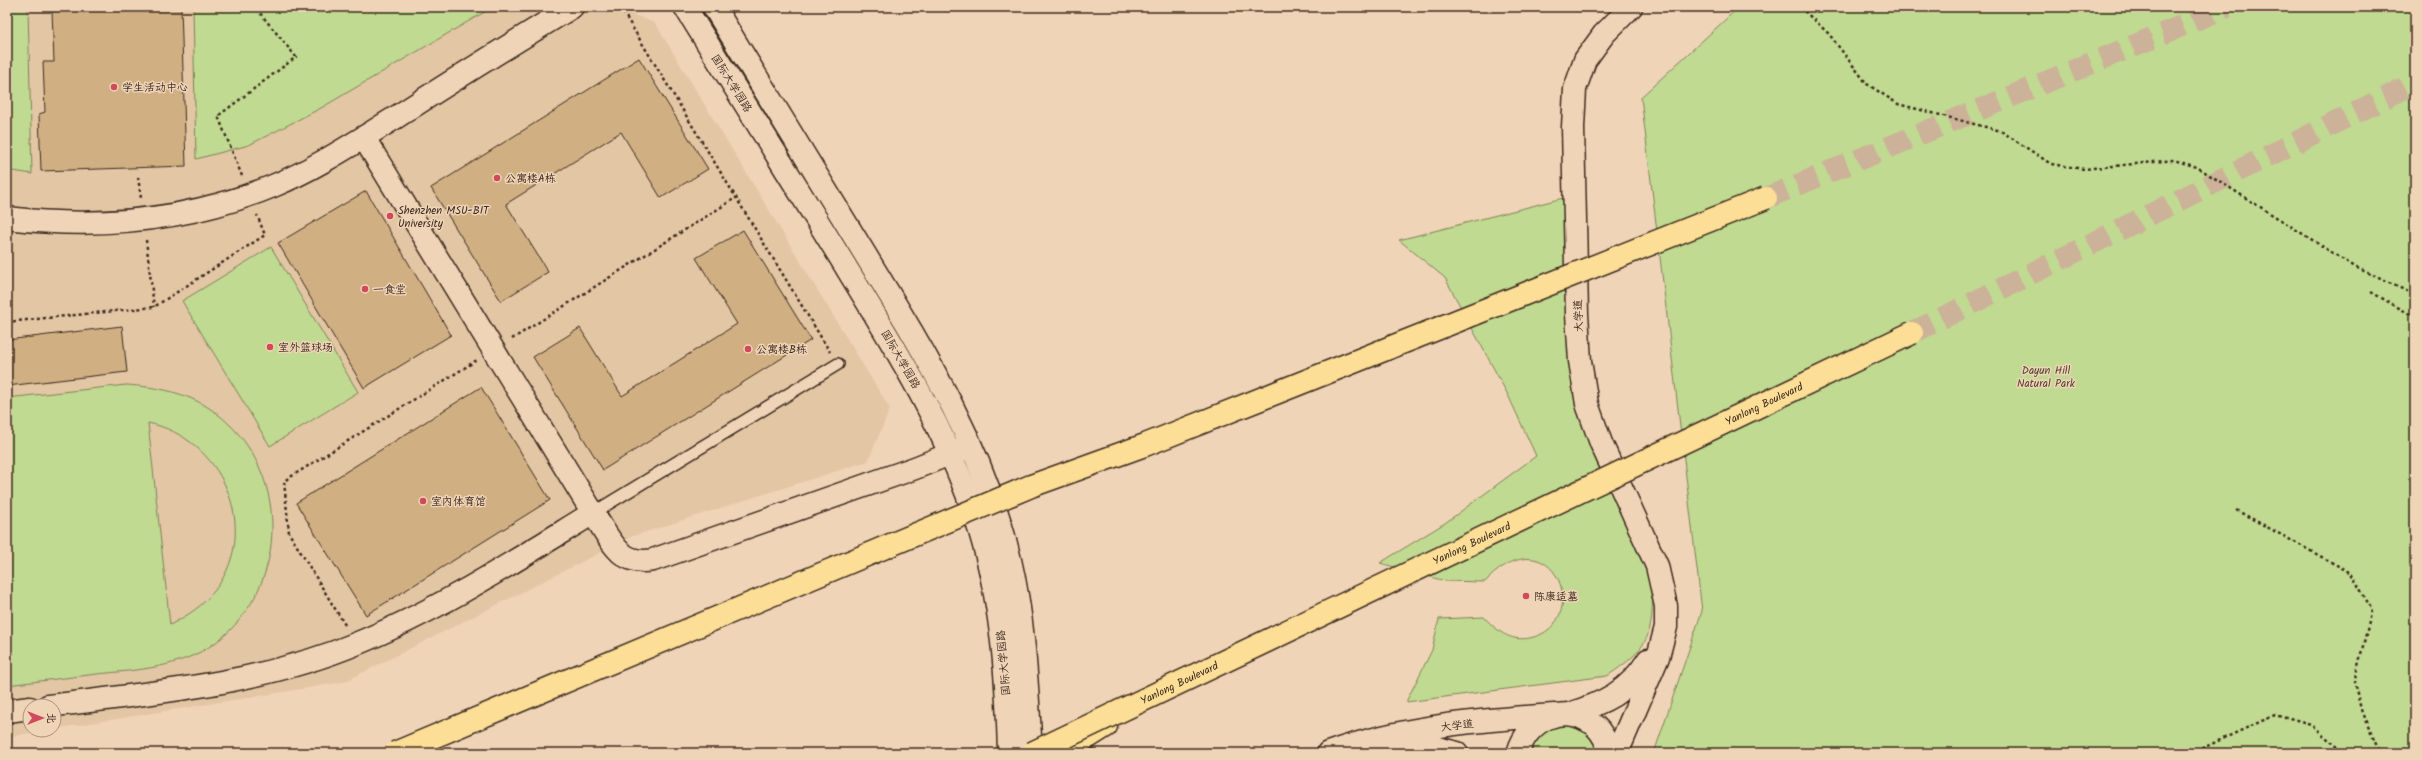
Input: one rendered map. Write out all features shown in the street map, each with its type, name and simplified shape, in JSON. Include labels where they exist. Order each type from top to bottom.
[{"type":"highway","points":[[395,753],[1031,486],[1145,445],[1766,198]]},
{"type":"highway","name":"Yanlong Boulevard","points":[[1031,753],[1912,333]]},
{"type":"highway","points":[[1063,753],[1174,685]]},
{"type":"street","points":[[7,218],[76,224],[144,220],[186,212],[250,195],[302,173],[364,138],[548,13],[572,7]]},
{"type":"street","name":"国际大学园路","points":[[684,7],[903,360],[950,455],[977,521],[994,590],[1006,680],[1009,753]]},
{"type":"street","name":"国际大学园路","points":[[714,7],[923,350],[957,415],[999,520],[1018,599],[1028,688],[1031,753]]},
{"type":"street","name":"大学道","points":[[1617,753],[1658,657],[1666,627],[1666,606],[1657,566],[1601,443],[1587,404],[1580,361],[1577,314],[1573,127],[1575,90],[1586,60],[1604,34],[1631,7]]},
{"type":"street","points":[[364,138],[593,513],[618,551],[630,560],[641,563],[950,455],[970,446]]},
{"type":"street","points":[[62,704],[195,687],[276,670],[357,644],[438,606],[593,513]]},
{"type":"street","name":"大学道","points":[[1518,753],[1521,742],[1529,729],[1540,720],[1599,704],[1631,682],[1647,662],[1666,627]]},
{"type":"street","points":[[7,711],[22,709]]},
{"type":"street","name":"大学道","points":[[1328,753],[1414,730],[1562,714],[1584,718],[1596,726],[1605,739],[1610,753]]},
{"type":"street","name":"大学道","points":[[1361,743],[1398,742],[1432,746],[1457,753]]},
{"type":"lane","points":[[593,513],[838,364]]},
{"type":"path","points":[[7,322],[154,307],[265,234],[218,116],[296,57],[255,7]]},
{"type":"path","points":[[620,7],[838,364]]},
{"type":"path","points":[[1800,7],[1829,34],[1867,84],[1898,104],[2001,131],[2051,164],[2084,170],[2174,160],[2197,167],[2355,267],[2415,295]]},
{"type":"path","points":[[138,177],[154,307]]},
{"type":"path","points":[[357,644],[289,533],[284,481],[477,360],[487,362],[506,350],[512,338],[736,198]]},
{"type":"path","points":[[2371,292],[2415,317]]},
{"type":"path","points":[[2236,510],[2351,573],[2372,610],[2354,682],[2362,713],[2380,753]]},
{"type":"path","points":[[2196,751],[2276,715],[2311,725],[2345,753]]},
{"type":"shaded area","name":"Shenzhen MSU-BIT University","points":[[7,7],[628,7],[634,15],[655,23],[890,409],[868,461],[633,536],[344,682],[62,728],[62,698],[22,698],[22,734],[7,737]]},
{"type":"green space","points":[[7,7],[28,7],[32,174],[7,170]]},
{"type":"green space","points":[[193,7],[493,7],[321,108],[249,145],[196,159]]},
{"type":"green space","name":"Dayun Hill Natural Park","points":[[1739,7],[2415,7],[2415,753],[1654,753],[1702,611],[1641,97]]},
{"type":"green space","points":[[1567,197],[1571,361],[1652,576],[1652,610],[1648,635],[1643,645],[1634,655],[1607,676],[1406,702],[1432,650],[1439,619],[1484,617],[1495,628],[1506,635],[1512,638],[1526,639],[1534,637],[1552,627],[1561,611],[1562,593],[1557,576],[1545,564],[1529,559],[1509,564],[1485,582],[1445,581],[1380,563],[1445,523],[1536,456],[1508,395],[1445,278],[1399,240]]},
{"type":"green space","name":"室外篮球场","points":[[271,247],[358,392],[270,446],[182,301]]},
{"type":"green space","points":[[126,385],[149,387],[182,395],[202,404],[212,410],[238,433],[257,462],[268,493],[272,526],[269,559],[258,590],[240,619],[215,643],[188,658],[173,663],[128,671],[7,685],[7,398]],"holes":[[[148,423],[174,432],[196,446],[213,466],[226,488],[234,514],[235,540],[229,566],[215,590],[195,610],[170,625]]]},
{"type":"green space","points":[[1562,724],[1575,727],[1585,733],[1593,741],[1599,753],[1528,753],[1540,733]]},
{"type":"building","name":"学生活动中心","points":[[181,7],[186,166],[41,171],[39,114],[45,112],[43,62],[54,62],[52,11]]},
{"type":"building","name":"公寓楼A栋","points":[[639,58],[708,169],[661,198],[621,132],[506,204],[548,272],[501,301],[431,188]]},
{"type":"building","name":"一食堂","points":[[366,191],[451,335],[364,388],[278,243]]},
{"type":"building","name":"公寓楼B栋","points":[[743,230],[811,340],[603,470],[533,357],[580,328],[622,396],[737,324],[696,258]]},
{"type":"building","points":[[122,326],[127,372],[7,386],[7,340]]},
{"type":"building","name":"室内体育馆","points":[[481,387],[550,500],[366,615],[296,503]]},
{"type":"tunnel","points":[[1766,198],[2227,7]]},
{"type":"tunnel","points":[[1912,333],[2415,83]]},
{"type":"place","name":"学生活动中心","points":[[114,87]]},
{"type":"place","name":"公寓楼A栋","points":[[497,178]]},
{"type":"place","name":"Shenzhen MSU-BIT University","points":[[390,216]]},
{"type":"place","name":"一食堂","points":[[365,289]]},
{"type":"place","name":"室外篮球场","points":[[270,347]]},
{"type":"place","name":"公寓楼B栋","points":[[748,349]]},
{"type":"place","name":"室内体育馆","points":[[423,501]]},
{"type":"place","name":"陈康适墓","points":[[1526,596]]}]
